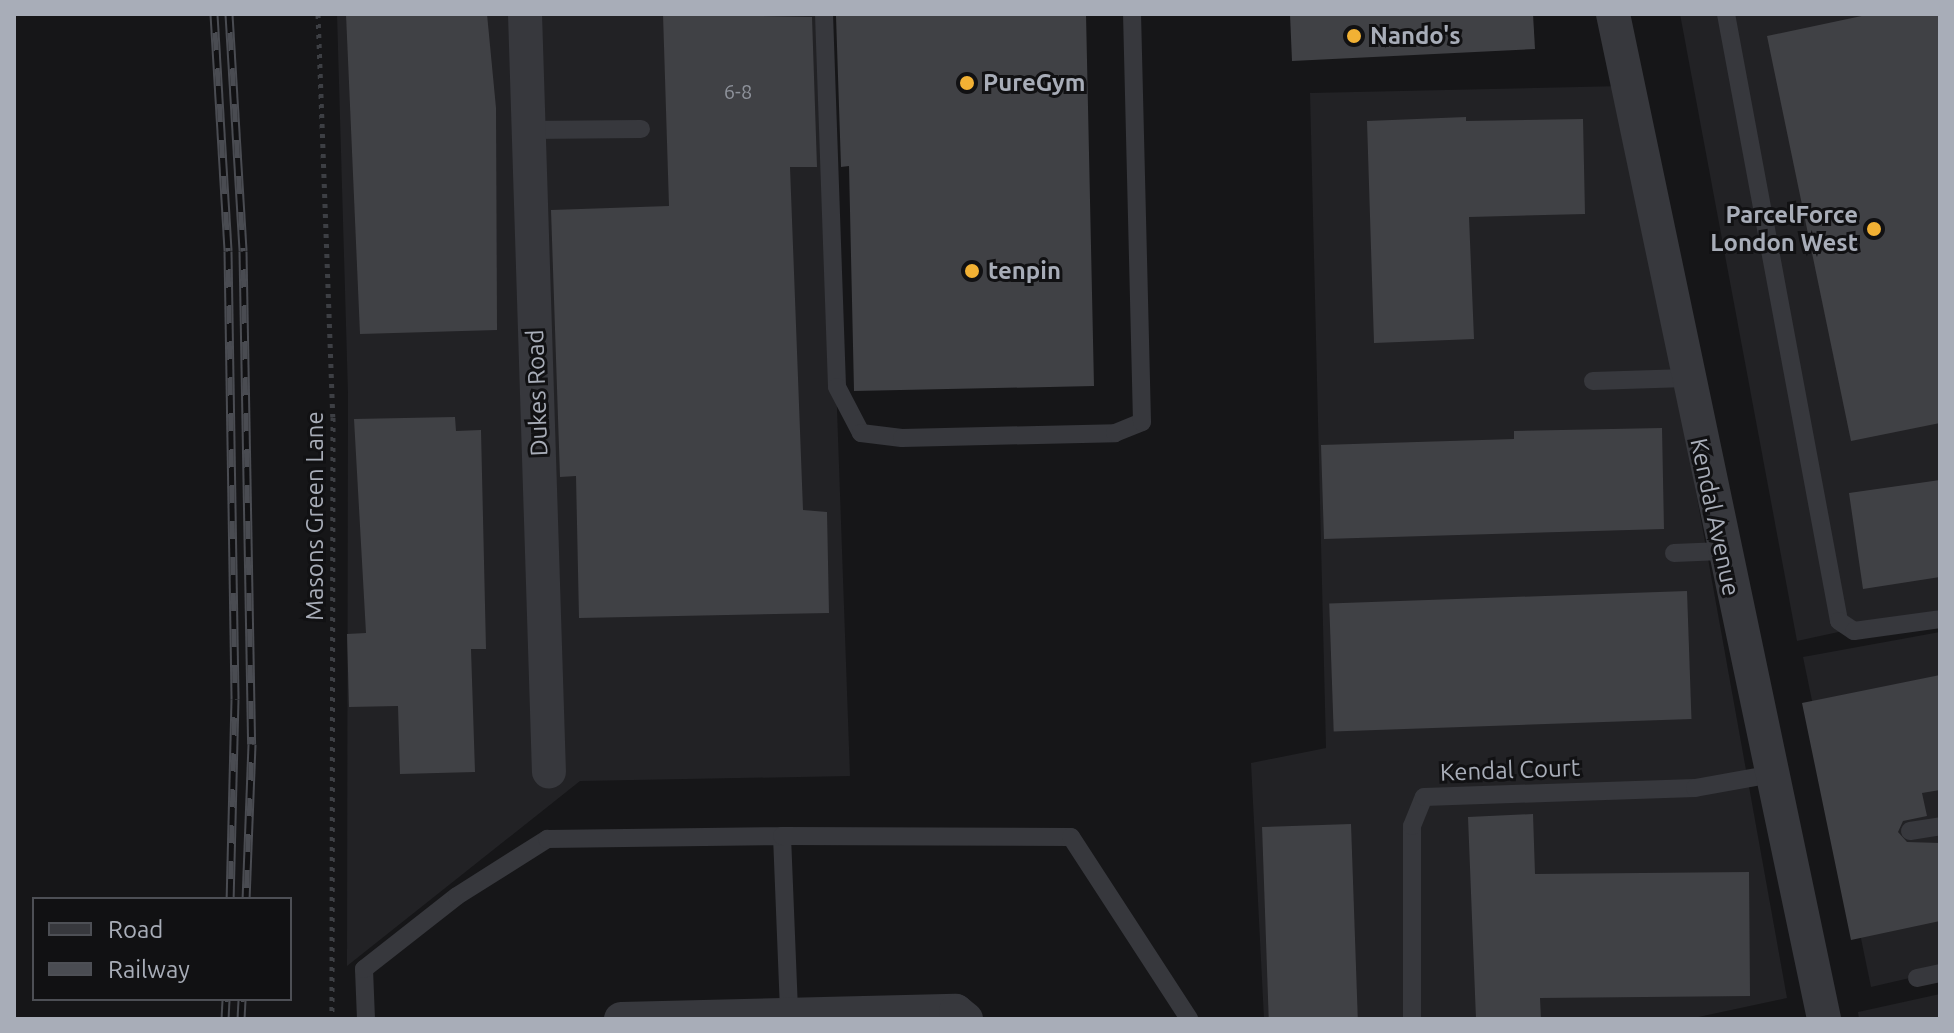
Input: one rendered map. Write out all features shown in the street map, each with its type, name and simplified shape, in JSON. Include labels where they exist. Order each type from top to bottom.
[{"type":"street","name":"Dukes Road","points":[[525,14],[549,772]]},
{"type":"street","name":"Kendal Avenue","points":[[1613,14],[1722,551],[1824,1019]]},
{"type":"street","points":[[621,1019],[956,1011],[966,1019]]},
{"type":"lane","points":[[824,14],[837,387],[861,433],[902,438],[1115,433],[1142,422],[1132,14]]},
{"type":"lane","points":[[1726,14],[1839,621],[1854,631],[1940,619]]},
{"type":"lane","points":[[529,130],[641,129]]},
{"type":"lane","points":[[1593,381],[1686,378]]},
{"type":"lane","points":[[1674,553],[1722,551]]},
{"type":"lane","name":"Kendal Court","points":[[1412,1019],[1412,826],[1424,797],[1695,788],[1773,774]]},
{"type":"lane","points":[[1910,831],[1940,826]]},
{"type":"lane","points":[[782,836],[789,1014]]},
{"type":"lane","points":[[366,1019],[364,969],[457,896],[547,839],[782,836],[1071,837],[1189,1019]]},
{"type":"lane","points":[[1917,978],[1940,973]]},
{"type":"path","name":"Masons Green Lane","points":[[318,14],[333,417],[332,1019]]},
{"type":"shaded area","points":[[337,14],[823,14],[850,776],[580,781],[347,966],[348,394]]},
{"type":"shaded area","points":[[1680,14],[1940,14],[1940,610],[1797,641]]},
{"type":"shaded area","points":[[1623,86],[1787,998],[1689,1019],[1264,1019],[1251,763],[1326,748],[1310,93]]},
{"type":"shaded area","points":[[1940,632],[1940,971],[1871,987],[1803,657]]},
{"type":"shaded area","points":[[1940,994],[1940,1019],[1859,1019],[1858,1012]]},
{"type":"building","points":[[346,14],[487,14],[496,108],[497,330],[360,334]]},
{"type":"building","points":[[663,14],[812,17],[817,167],[790,167],[803,510],[827,512],[829,613],[579,618],[576,476],[560,477],[551,210],[669,206]]},
{"type":"building","name":"tenpin","points":[[1086,14],[1094,386],[854,391],[849,166],[841,167],[836,16]]},
{"type":"building","points":[[1290,14],[1533,14],[1535,49],[1292,61]]},
{"type":"building","name":"ParcelForce London West","points":[[1871,14],[1940,14],[1940,423],[1851,441],[1767,36]]},
{"type":"building","points":[[1466,117],[1466,121],[1583,119],[1585,214],[1469,217],[1474,339],[1374,343],[1367,121]]},
{"type":"building","points":[[455,417],[456,431],[481,430],[486,649],[471,649],[475,772],[400,774],[398,706],[349,707],[347,634],[366,633],[354,419]]},
{"type":"building","points":[[1662,428],[1664,529],[1324,539],[1321,445],[1514,439],[1514,431]]},
{"type":"building","points":[[1940,480],[1940,577],[1863,589],[1849,493]]},
{"type":"building","points":[[1687,591],[1691,719],[1334,731],[1329,603]]},
{"type":"building","points":[[1940,675],[1940,790],[1922,793],[1927,816],[1903,821],[1898,832],[1907,842],[1940,843],[1940,921],[1851,940],[1802,703]]},
{"type":"building","points":[[1533,814],[1535,874],[1749,872],[1750,996],[1540,998],[1541,1019],[1476,1019],[1468,817]]},
{"type":"building","points":[[1351,824],[1358,1019],[1269,1019],[1262,827]]},
{"type":"railway","points":[[214,14],[228,251],[235,699],[230,897]]},
{"type":"railway","points":[[229,14],[243,251],[252,744],[246,897]]},
{"type":"railway","points":[[225,1019],[226,1001]]},
{"type":"railway","points":[[241,1019],[242,1001]]},
{"type":"place","name":"Nando's","points":[[1354,36]]},
{"type":"place","name":"PureGym","points":[[967,83]]},
{"type":"place","name":"ParcelForce London West","points":[[1874,229]]},
{"type":"place","name":"tenpin","points":[[972,271]]}]
